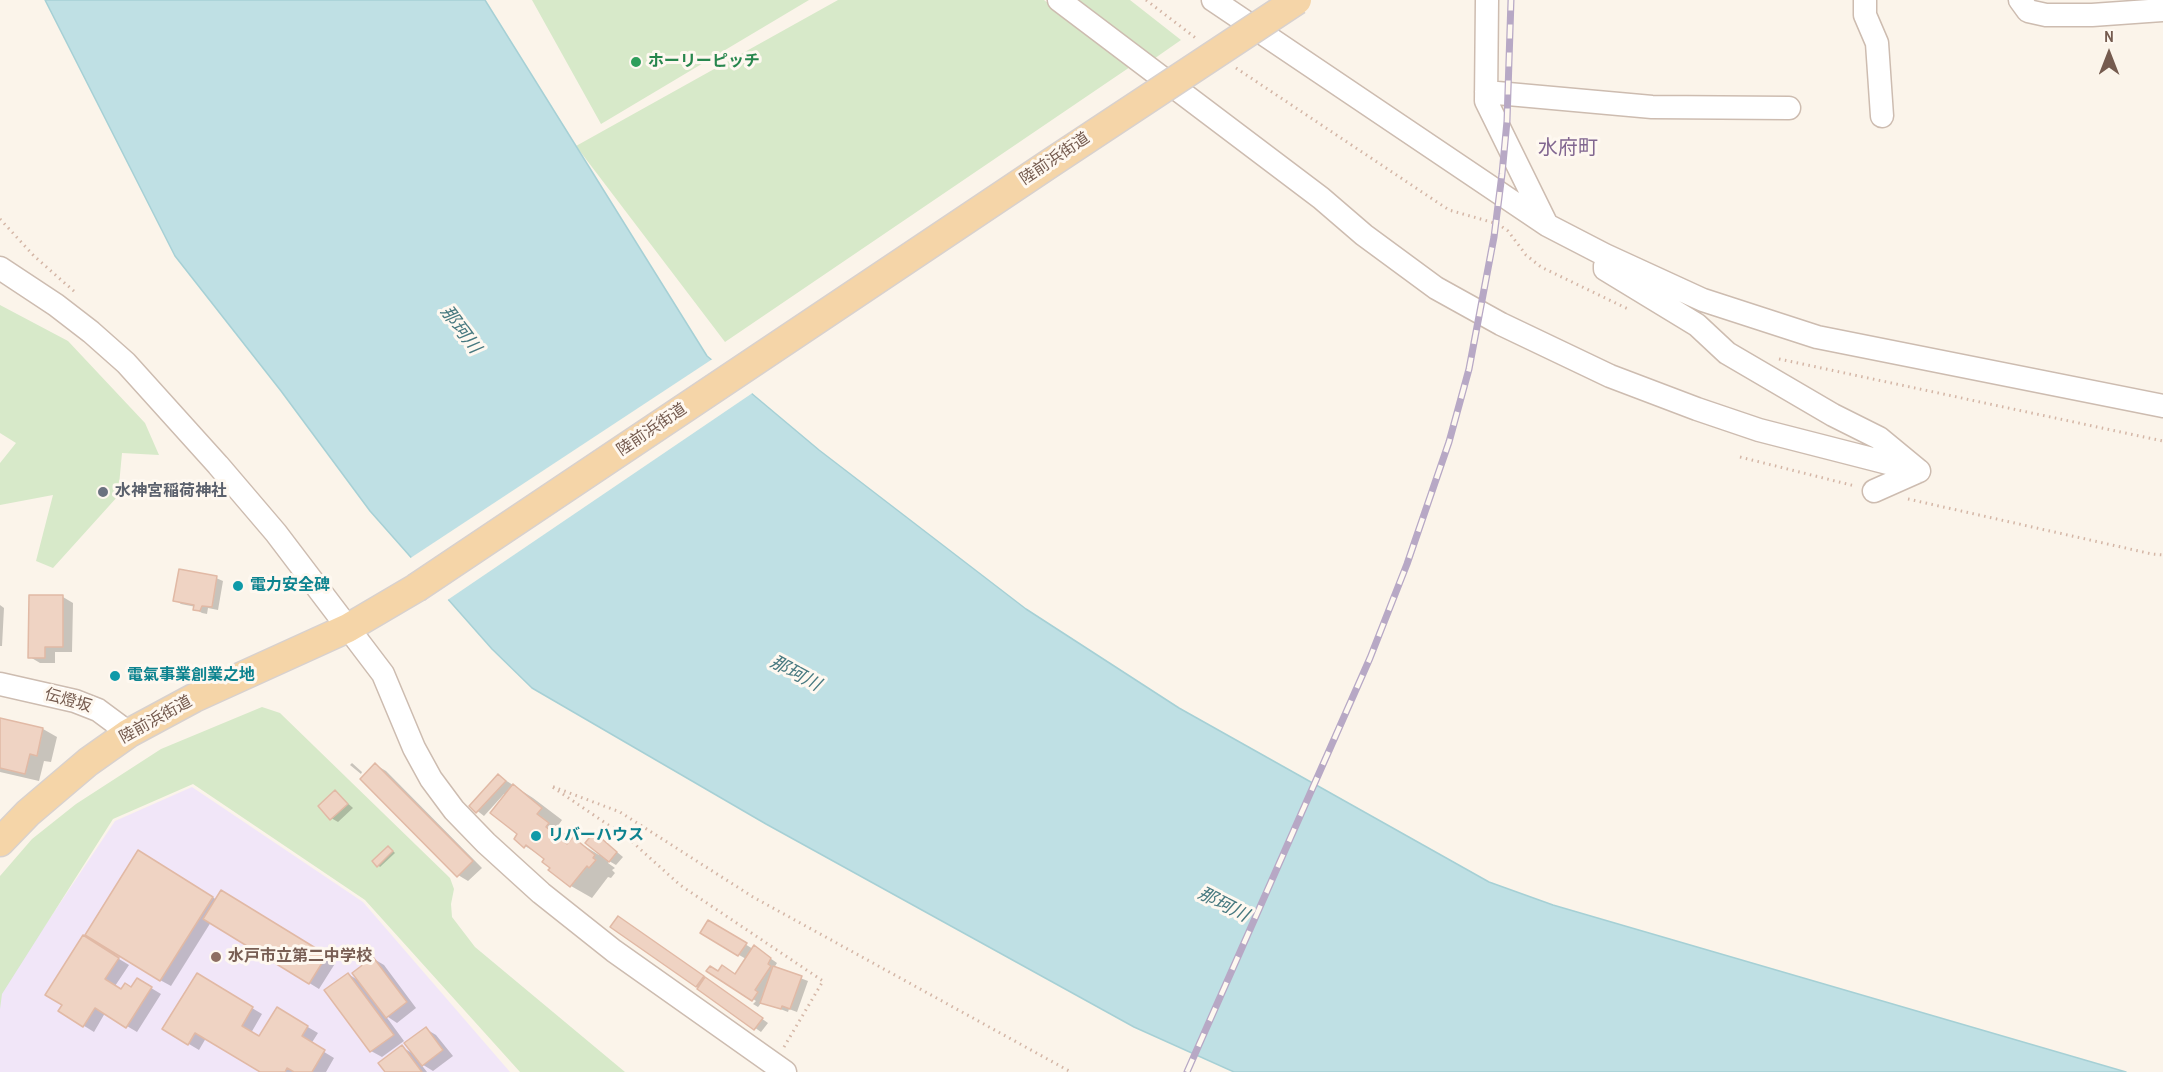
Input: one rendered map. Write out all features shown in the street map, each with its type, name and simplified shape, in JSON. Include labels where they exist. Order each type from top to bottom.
[{"type":"main road","name":"陸前浜街道","points":[[0,842],[28,813],[88,762],[129,733],[194,699],[348,628],[416,588],[1297,0]]},
{"type":"street","points":[[1059,0],[1321,198],[1364,236],[1436,288],[1501,324],[1611,376],[1696,409],[1759,430],[1919,471]]},
{"type":"street","points":[[1213,0],[1547,225],[1605,255],[1703,300],[1817,337],[2163,406]]},
{"type":"street","points":[[1487,0],[1486,101],[1547,225]]},
{"type":"street","points":[[1865,0],[1865,15],[1877,43],[1882,116]]},
{"type":"street","points":[[2020,0],[2028,11],[2046,15],[2092,7],[2163,10]]},
{"type":"street","points":[[1486,92],[1652,107],[1789,108]]},
{"type":"street","points":[[1605,255],[1605,269],[1697,325],[1726,353],[1833,416],[1879,438],[1919,471]]},
{"type":"street","points":[[0,268],[56,305],[126,363],[219,465],[276,533],[383,674],[425,769],[454,810],[486,843],[541,893],[587,930],[780,1068]]},
{"type":"street","points":[[1874,491],[1919,471]]},
{"type":"street","name":"伝燈坂","points":[[0,684],[75,701],[98,710],[129,733]]},
{"type":"path","points":[[0,219],[34,256],[83,298]]},
{"type":"path","points":[[1740,458],[1874,491],[2163,555]]},
{"type":"path","points":[[780,1068],[823,981],[680,885],[629,839],[551,786],[620,812],[753,897],[1071,1072]]},
{"type":"shaded area","name":"水戸市立第二中学校","points":[[192,787],[363,902],[510,1072],[0,1072],[0,986],[44,927],[115,821]]},
{"type":"green space","name":"ホーリーピッチ","points":[[532,0],[809,0],[601,124]]},
{"type":"green space","points":[[838,0],[1044,0],[1130,67],[725,342],[576,146]]},
{"type":"green space","points":[[1066,0],[1130,0],[1181,40],[1148,63]]},
{"type":"green space","points":[[0,305],[68,341],[145,423],[159,455],[122,453],[118,496],[53,568],[36,561],[53,495],[0,505],[0,463],[16,443],[0,433]]},
{"type":"green space","points":[[262,707],[280,713],[450,878],[454,889],[451,904],[452,917],[475,947],[625,1072],[520,1072],[365,900],[193,784],[113,819],[2,994],[0,1009],[0,876],[32,839],[76,804],[161,749]]},
{"type":"water","name":"那珂川","points":[[45,0],[485,0],[707,356],[819,450],[1026,609],[1179,708],[1489,882],[1553,905],[2126,1072],[1234,1072],[1134,1027],[766,824],[532,688],[492,649],[370,511],[281,391],[175,256]]},
{"type":"pier","points":[[714,358],[754,392],[446,601],[409,559]]},
{"type":"building","points":[[179,569],[217,576],[212,607],[202,606],[200,611],[193,610],[194,605],[173,601]]},
{"type":"building","points":[[29,595],[63,595],[63,647],[45,647],[45,658],[28,658]]},
{"type":"building","points":[[0,718],[43,728],[37,756],[30,754],[25,774],[0,768]]},
{"type":"building","points":[[375,763],[473,861],[457,877],[360,779]]},
{"type":"building","points":[[498,774],[506,781],[476,813],[469,806]]},
{"type":"building","name":"リバーハウス","points":[[513,784],[542,808],[537,814],[549,823],[546,827],[567,844],[573,837],[595,855],[593,858],[596,860],[589,868],[587,866],[570,887],[548,870],[550,868],[542,862],[544,859],[526,845],[524,848],[514,839],[517,834],[490,813]]},
{"type":"building","points":[[335,790],[348,804],[330,820],[318,806]]},
{"type":"building","points":[[594,832],[617,852],[609,862],[585,843]]},
{"type":"building","points":[[388,846],[393,851],[377,867],[372,861]]},
{"type":"building","points":[[138,850],[213,897],[160,981],[85,935]]},
{"type":"building","points":[[221,890],[327,955],[309,984],[203,919]]},
{"type":"building","points":[[618,916],[704,976],[696,987],[610,927]]},
{"type":"building","points":[[708,920],[747,943],[738,956],[700,933]]},
{"type":"building","points":[[83,935],[119,958],[105,979],[121,989],[125,983],[131,987],[137,978],[152,987],[126,1028],[95,1008],[83,1027],[58,1011],[62,1005],[45,995]]},
{"type":"building","points":[[754,945],[771,958],[768,964],[771,966],[755,990],[758,992],[752,1001],[706,971],[710,966],[718,971],[722,965],[735,974]]},
{"type":"building","points":[[373,957],[407,1002],[386,1018],[352,973]]},
{"type":"building","points":[[773,966],[802,976],[790,1009],[760,1003]]},
{"type":"building","points":[[197,973],[253,1007],[242,1026],[259,1036],[277,1007],[308,1026],[302,1036],[325,1050],[312,1072],[294,1072],[287,1068],[285,1072],[260,1072],[195,1033],[188,1045],[162,1029]]},
{"type":"building","points":[[348,973],[394,1035],[370,1052],[324,990]]},
{"type":"building","points":[[705,977],[763,1018],[754,1030],[697,989]]},
{"type":"building","points":[[426,1027],[443,1050],[422,1066],[404,1043]]},
{"type":"building","points":[[402,1045],[422,1072],[385,1072],[378,1063]]},
{"type":"railway","points":[[1187,1072],[1370,658],[1407,564],[1449,442],[1469,369],[1494,237],[1507,121],[1511,0]]},
{"type":"place","name":"ホーリーピッチ","points":[[636,62]]},
{"type":"place","name":"水神宮稲荷神社","points":[[103,492]]},
{"type":"place","name":"電力安全碑","points":[[238,586]]},
{"type":"place","name":"電氣事業創業之地","points":[[115,676]]},
{"type":"place","name":"リバーハウス","points":[[536,836]]},
{"type":"place","name":"水戸市立第二中学校","points":[[216,957]]},
{"type":"district","name":"水府町","points":[[1568,149]]}]
